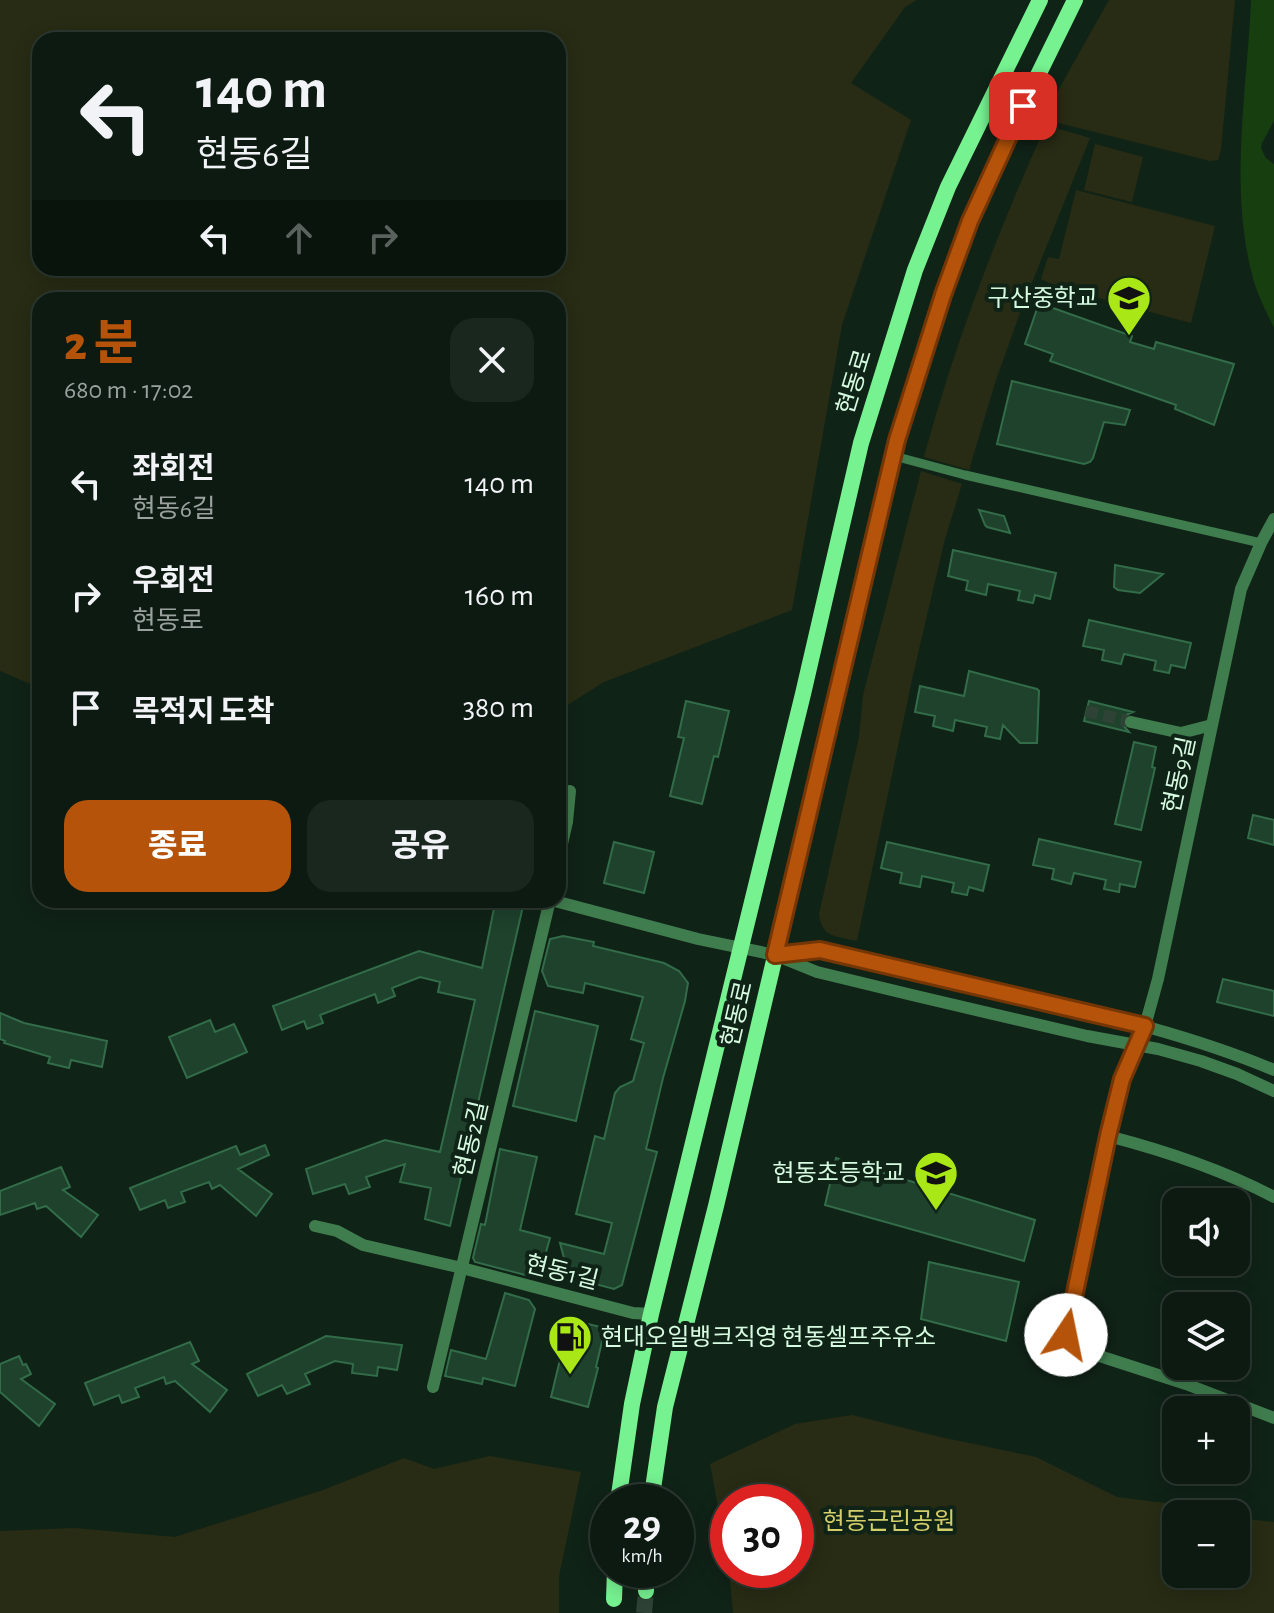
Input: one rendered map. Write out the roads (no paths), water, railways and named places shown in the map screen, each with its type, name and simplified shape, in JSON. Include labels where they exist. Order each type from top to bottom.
[{"type":"main road","name":"현동로","points":[[621,1484],[632,1404],[651,1314],[803,694],[861,443],[915,270],[948,187],[1040,0]]},
{"type":"main road","name":"현동로","points":[[654,1484],[665,1407],[720,1191],[894,456],[943,295],[970,221],[1075,0]]},
{"type":"main road","points":[[614,1588],[614,1599]]},
{"type":"street","points":[[894,456],[1261,543]]},
{"type":"street","name":"현동9길","points":[[1274,519],[1241,589],[1158,979],[1145,1026],[1122,1079],[1067,1328],[1069,1341],[1081,1350],[1274,1418]]},
{"type":"street","points":[[1131,722],[1181,733],[1212,725]]},
{"type":"street","points":[[566,826],[570,791]]},
{"type":"street","name":"현동2길","points":[[566,904],[698,939],[775,955]]},
{"type":"street","name":"현동2길","points":[[433,1387],[549,908]]},
{"type":"street","points":[[775,955],[820,950],[1145,1026],[1241,1056],[1274,1070]]},
{"type":"street","points":[[775,955],[817,972],[1201,1061],[1274,1091]]},
{"type":"street","points":[[1108,1136],[1214,1168],[1274,1197]]},
{"type":"street","name":"현동1길","points":[[315,1226],[337,1231],[363,1245],[633,1313],[651,1314]]},
{"type":"tunnel","points":[[1086,711],[1131,722]]},
{"type":"tunnel","points":[[644,1613],[646,1591]]},
{"type":"place","name":"구산중학교","points":[[1129,337]]},
{"type":"place","name":"현동초등학교","points":[[936,1212]]},
{"type":"place","name":"현대오일뱅크직영 현동셀프주유소","points":[[570,1376]]},
{"type":"park label","name":"현동근린공원","points":[[889,1521]]}]
